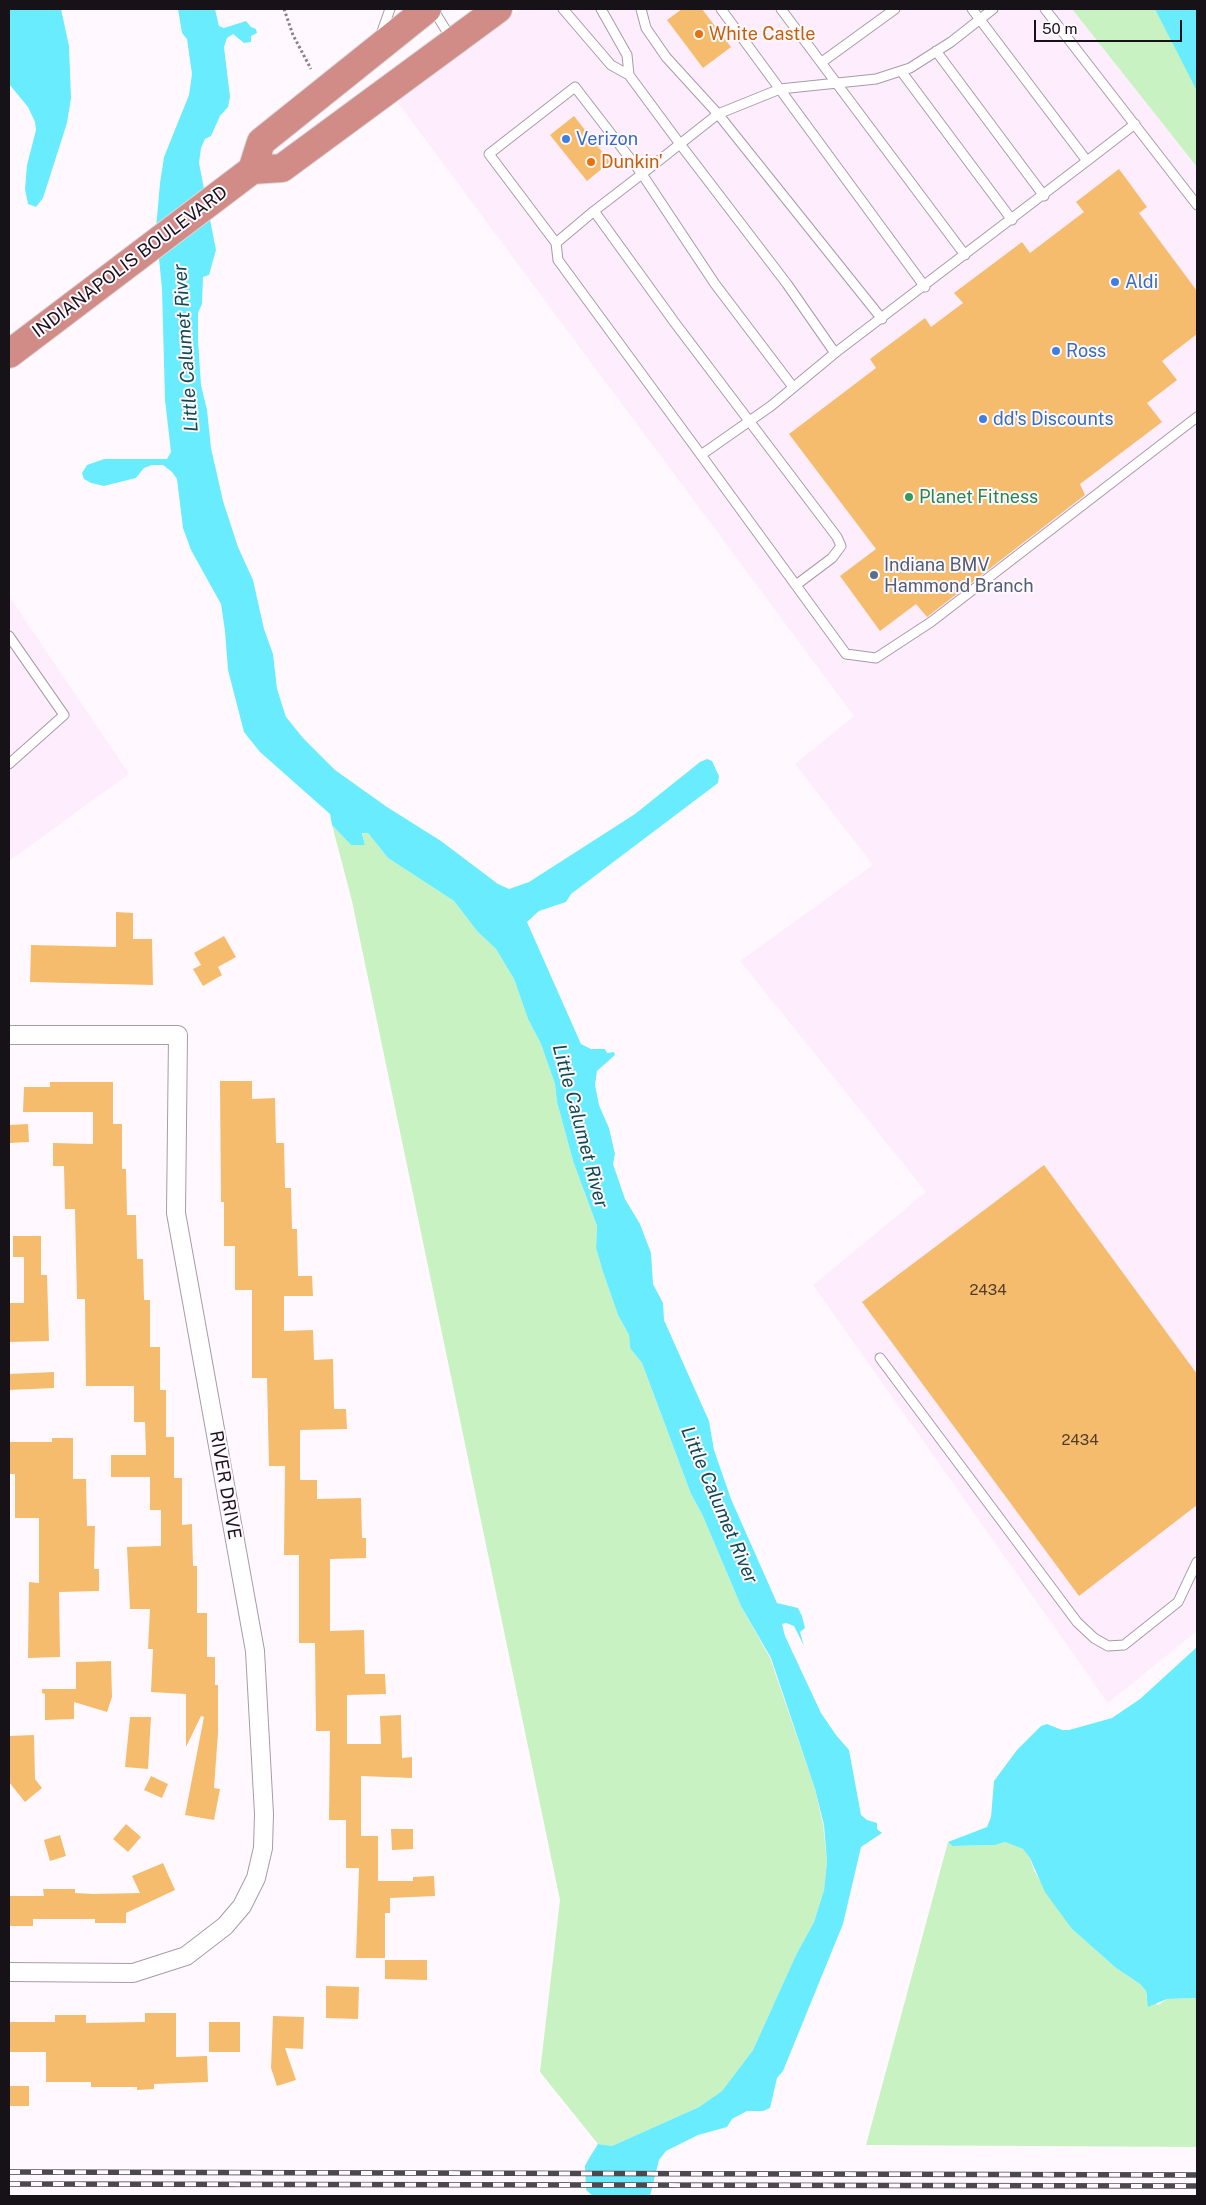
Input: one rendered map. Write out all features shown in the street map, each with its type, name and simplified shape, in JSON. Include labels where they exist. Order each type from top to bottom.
[{"type":"highway","points":[[427,9],[261,142],[252,170],[282,168],[498,9]]},
{"type":"highway","name":"INDIANAPOLIS BOULEVARD","points":[[9,354],[252,170]]},
{"type":"street","name":"RIVER DRIVE","points":[[9,1035],[178,1034],[176,1213],[255,1651],[264,1814],[263,1848],[256,1878],[242,1906],[225,1926],[186,1956],[133,1973],[9,1972]]},
{"type":"lane","points":[[375,50],[390,9]]},
{"type":"lane","points":[[432,9],[453,42]]},
{"type":"lane","points":[[563,9],[611,65],[629,75],[787,284],[835,354]]},
{"type":"lane","points":[[601,9],[627,55],[629,75]]},
{"type":"lane","points":[[641,9],[646,28],[666,57],[718,114],[882,319]]},
{"type":"lane","points":[[721,9],[925,287]]},
{"type":"lane","points":[[781,9],[966,255]]},
{"type":"lane","points":[[822,62],[895,9]]},
{"type":"lane","points":[[972,9],[1087,161]]},
{"type":"lane","points":[[556,243],[718,114],[780,89],[876,79],[910,68],[993,9]]},
{"type":"lane","points":[[1045,9],[1197,205]]},
{"type":"lane","points":[[936,51],[1044,196]]},
{"type":"lane","points":[[901,71],[1012,220]]},
{"type":"lane","points":[[793,387],[714,284],[642,174],[576,87],[489,154],[556,243],[558,260],[846,654],[876,658],[932,622],[1197,417]]},
{"type":"lane","points":[[701,455],[925,287],[1135,124]]},
{"type":"lane","points":[[594,211],[675,323],[837,537],[840,546],[832,558],[796,585]]},
{"type":"lane","points":[[9,636],[64,715],[9,764]]},
{"type":"lane","points":[[880,1358],[1077,1622],[1094,1638],[1108,1646],[1124,1645],[1178,1602],[1197,1562]]},
{"type":"path","points":[[284,9],[311,69]]},
{"type":"shaded area","points":[[520,9],[1072,9],[1197,167],[1197,1631],[1108,1703],[813,1285],[926,1192],[740,961],[873,865],[795,764],[854,716],[395,99]]},
{"type":"shaded area","points":[[9,596],[129,774],[9,861]]},
{"type":"green space","points":[[1072,9],[1197,9],[1197,167]]},
{"type":"green space","points":[[332,825],[351,845],[365,845],[362,832],[368,833],[388,858],[454,901],[477,931],[496,949],[514,979],[528,1019],[541,1044],[555,1084],[557,1102],[573,1161],[597,1226],[596,1248],[618,1315],[629,1335],[630,1348],[642,1363],[691,1494],[702,1514],[741,1606],[770,1658],[815,1789],[823,1825],[827,1862],[824,1890],[814,1922],[796,1955],[753,2050],[722,2091],[699,2107],[612,2146],[598,2144],[540,2072],[560,1900],[352,901]]},
{"type":"green space","points":[[948,1842],[952,1846],[995,1845],[1005,1842],[1023,1849],[1030,1858],[1034,1871],[1072,1929],[1116,1968],[1140,1984],[1146,1991],[1146,1997],[1158,2005],[1167,1999],[1197,1998],[1197,2147],[866,2145]]},
{"type":"water","points":[[9,9],[61,9],[69,46],[71,98],[67,123],[43,198],[36,207],[28,204],[25,189],[27,165],[36,130],[35,122],[28,107],[9,84]]},
{"type":"water","name":"Little Calumet River","points":[[178,9],[215,9],[219,26],[224,28],[246,21],[251,27],[256,29],[257,33],[251,36],[251,42],[244,43],[233,34],[227,38],[224,47],[230,97],[228,107],[220,116],[211,136],[205,139],[201,148],[199,163],[216,250],[209,275],[203,277],[202,304],[198,313],[198,340],[201,385],[207,410],[211,448],[223,501],[238,547],[253,580],[264,629],[273,654],[277,689],[286,717],[303,738],[335,770],[387,807],[441,841],[498,884],[509,889],[529,882],[635,814],[700,762],[707,759],[712,761],[719,776],[718,783],[571,894],[566,902],[539,911],[527,922],[581,1044],[591,1049],[605,1049],[607,1053],[614,1052],[615,1055],[597,1071],[595,1085],[599,1105],[609,1128],[615,1154],[613,1164],[625,1199],[640,1224],[651,1253],[653,1284],[663,1303],[664,1320],[709,1421],[714,1450],[731,1499],[777,1603],[798,1608],[802,1616],[805,1628],[800,1632],[804,1646],[794,1626],[786,1623],[782,1624],[785,1636],[821,1713],[849,1750],[861,1815],[867,1820],[877,1823],[877,1829],[882,1833],[861,1847],[843,1924],[783,2071],[777,2078],[770,2108],[763,2111],[747,2111],[732,2119],[727,2127],[698,2135],[666,2151],[659,2160],[650,2196],[593,2196],[586,2190],[585,2166],[598,2144],[612,2146],[699,2107],[722,2091],[753,2050],[796,1955],[814,1922],[824,1890],[827,1862],[824,1825],[815,1789],[771,1658],[741,1606],[702,1514],[691,1494],[642,1363],[630,1348],[629,1335],[618,1315],[596,1248],[597,1226],[573,1161],[557,1102],[555,1084],[541,1044],[528,1019],[514,979],[496,949],[477,931],[454,901],[388,858],[368,833],[362,833],[365,845],[351,845],[332,825],[330,814],[260,752],[244,732],[228,670],[221,604],[191,550],[183,528],[177,479],[172,472],[163,465],[152,465],[144,468],[136,478],[104,486],[84,479],[82,473],[87,465],[104,459],[167,459],[171,452],[165,400],[162,289],[156,229],[164,157],[189,95],[192,74],[187,39],[182,33]]},
{"type":"water","points":[[1155,9],[1197,9],[1197,91]]},
{"type":"water","points":[[1197,1647],[1197,1998],[1167,1999],[1148,2007],[1146,1991],[1140,1984],[1116,1968],[1072,1929],[1045,1892],[1030,1858],[1023,1849],[1005,1842],[995,1845],[952,1846],[948,1842],[987,1827],[991,1817],[994,1781],[1017,1750],[1041,1726],[1047,1724],[1062,1730],[1069,1730],[1112,1718],[1140,1699]]},
{"type":"building","name":"White Castle","points":[[682,9],[702,9],[731,47],[703,68],[667,20]]},
{"type":"building","points":[[574,116],[610,162],[587,181],[550,135]]},
{"type":"building","points":[[1119,169],[1147,207],[1139,213],[1197,291],[1197,334],[1162,361],[1177,380],[1147,403],[1162,422],[1080,484],[1085,495],[927,617],[916,604],[880,631],[840,576],[876,549],[789,434],[876,368],[870,359],[925,318],[931,327],[963,303],[954,293],[1022,242],[1030,253],[1084,212],[1076,202]]},
{"type":"building","points":[[116,912],[133,913],[133,939],[152,939],[153,985],[30,982],[31,945],[116,947]]},
{"type":"building","points":[[224,936],[236,957],[218,967],[222,975],[203,986],[193,969],[201,965],[194,953]]},
{"type":"building","points":[[220,1081],[252,1081],[252,1099],[275,1098],[276,1143],[284,1143],[285,1188],[291,1188],[292,1229],[297,1229],[298,1276],[312,1276],[313,1296],[284,1296],[284,1331],[313,1330],[314,1360],[333,1359],[334,1409],[346,1409],[347,1429],[300,1430],[300,1480],[317,1480],[317,1499],[361,1498],[362,1538],[366,1538],[366,1558],[330,1559],[330,1631],[364,1630],[365,1674],[385,1674],[386,1694],[347,1695],[347,1744],[381,1744],[380,1716],[401,1715],[402,1758],[412,1757],[412,1778],[361,1776],[361,1836],[378,1836],[378,1881],[413,1881],[413,1877],[434,1876],[435,1896],[390,1898],[390,1913],[385,1913],[385,1958],[356,1958],[359,1868],[346,1868],[346,1820],[329,1820],[330,1731],[316,1731],[315,1643],[299,1643],[299,1555],[284,1555],[285,1466],[269,1466],[267,1378],[252,1378],[252,1290],[235,1290],[235,1246],[224,1246],[224,1202],[221,1202]]},
{"type":"building","points":[[50,1082],[113,1082],[113,1124],[122,1124],[122,1169],[126,1169],[127,1215],[136,1215],[137,1259],[143,1259],[144,1300],[150,1300],[150,1347],[160,1347],[160,1390],[166,1390],[166,1437],[174,1437],[174,1478],[182,1478],[182,1525],[192,1524],[193,1566],[197,1566],[197,1613],[207,1613],[207,1657],[215,1657],[215,1685],[218,1685],[218,1733],[214,1788],[220,1789],[214,1820],[185,1815],[204,1717],[201,1716],[186,1747],[186,1694],[151,1692],[153,1649],[148,1649],[150,1609],[130,1609],[127,1547],[161,1546],[161,1510],[150,1510],[150,1477],[111,1477],[111,1455],[146,1455],[145,1422],[134,1422],[134,1386],[86,1386],[85,1299],[77,1299],[75,1209],[65,1209],[64,1166],[53,1166],[53,1143],[93,1144],[93,1112],[23,1112],[24,1087],[50,1087]]},
{"type":"building","points":[[28,1124],[29,1142],[9,1143],[9,1125]]},
{"type":"building","points":[[1044,1165],[1197,1374],[1197,1505],[1079,1596],[862,1302]]},
{"type":"building","points":[[13,1236],[41,1236],[41,1275],[47,1275],[49,1341],[9,1342],[9,1303],[24,1303],[24,1257],[13,1257]]},
{"type":"building","points":[[54,1372],[54,1388],[9,1390],[9,1374]]},
{"type":"building","points":[[52,1438],[73,1438],[73,1479],[86,1479],[87,1526],[95,1526],[94,1569],[99,1569],[99,1591],[59,1592],[60,1657],[28,1658],[29,1582],[39,1583],[39,1518],[15,1518],[15,1474],[10,1474],[10,1442],[52,1442]]},
{"type":"building","points":[[111,1661],[112,1697],[107,1712],[74,1702],[74,1719],[45,1720],[45,1694],[42,1693],[42,1689],[76,1689],[76,1662]]},
{"type":"building","points":[[130,1717],[151,1717],[148,1769],[125,1767]]},
{"type":"building","points":[[34,1735],[35,1779],[42,1788],[25,1802],[9,1782],[9,1736]]},
{"type":"building","points":[[151,1776],[168,1784],[162,1798],[144,1790]]},
{"type":"building","points":[[126,1824],[141,1837],[128,1852],[113,1839]]},
{"type":"building","points":[[391,1829],[413,1829],[413,1849],[392,1850]]},
{"type":"building","points":[[60,1835],[66,1856],[50,1861],[44,1840]]},
{"type":"building","points":[[163,1863],[175,1890],[126,1913],[126,1923],[95,1923],[95,1919],[33,1919],[33,1926],[9,1926],[9,1896],[44,1896],[43,1889],[75,1889],[75,1893],[93,1894],[140,1893],[132,1876]]},
{"type":"building","points":[[385,1960],[427,1960],[427,1980],[385,1979]]},
{"type":"building","points":[[326,1986],[359,1987],[358,2019],[326,2018]]},
{"type":"building","points":[[145,2013],[176,2013],[176,2057],[207,2056],[208,2082],[154,2084],[154,2089],[137,2090],[137,2087],[91,2087],[91,2082],[46,2082],[46,2052],[10,2052],[10,2022],[55,2022],[55,2015],[86,2015],[86,2023],[145,2022]]},
{"type":"building","points":[[273,2016],[304,2017],[303,2049],[285,2048],[296,2080],[277,2086],[271,2068]]},
{"type":"building","points":[[209,2022],[240,2022],[240,2052],[209,2052]]},
{"type":"building","points":[[9,2086],[29,2086],[29,2106],[9,2106]]},
{"type":"railway","points":[[9,2172],[1197,2175]]},
{"type":"railway","points":[[9,2184],[1197,2186]]},
{"type":"place","name":"White Castle","points":[[699,34]]},
{"type":"place","name":"Verizon","points":[[566,139]]},
{"type":"place","name":"Dunkin'","points":[[591,162]]},
{"type":"place","name":"Aldi","points":[[1115,282]]},
{"type":"place","name":"Ross","points":[[1056,351]]},
{"type":"place","name":"dd's Discounts","points":[[983,419]]},
{"type":"place","name":"Planet Fitness","points":[[909,497]]},
{"type":"place","name":"Indiana BMV Hammond Branch","points":[[874,575]]}]
